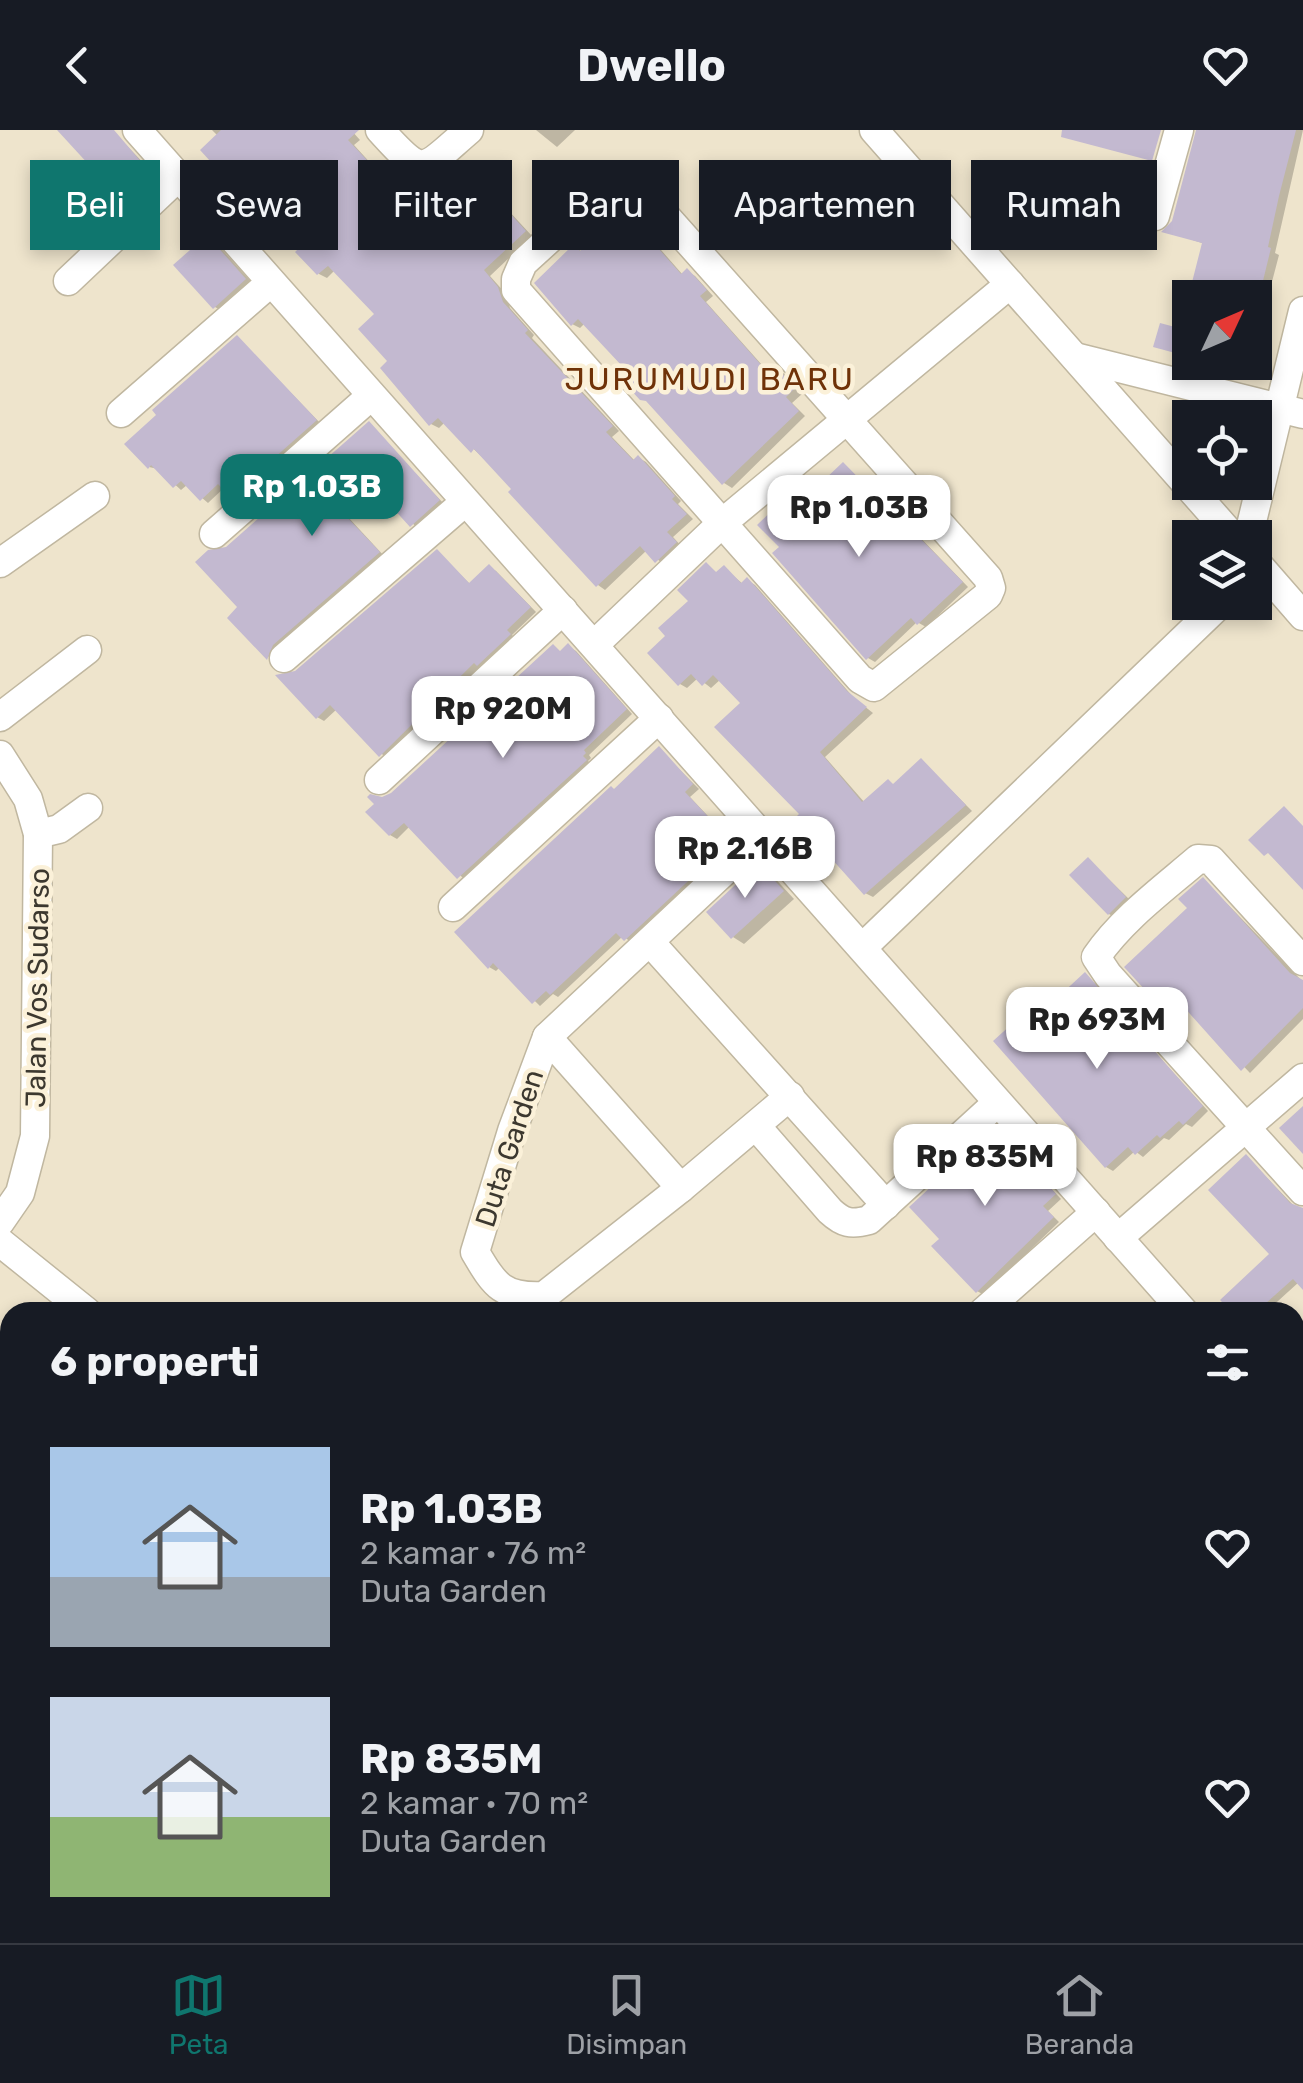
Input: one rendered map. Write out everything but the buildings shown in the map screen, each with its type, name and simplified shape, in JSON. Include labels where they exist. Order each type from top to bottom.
[{"type":"street","points":[[137,130],[1175,1302]]},
{"type":"street","points":[[380,130],[408,162],[417,165],[430,163],[468,130]]},
{"type":"street","points":[[874,130],[1218,520]]},
{"type":"street","points":[[1157,209],[1179,130]]},
{"type":"street","points":[[68,281],[178,178]]},
{"type":"street","points":[[626,178],[636,184],[847,417],[988,578],[991,588],[988,595],[874,687],[860,679],[516,290],[523,263],[614,182],[626,178]]},
{"type":"street","points":[[121,413],[270,282]]},
{"type":"street","points":[[595,644],[721,524],[1010,284]]},
{"type":"street","points":[[1254,520],[1291,411],[1303,311]]},
{"type":"street","points":[[1074,357],[1291,411]]},
{"type":"street","points":[[214,534],[371,396]]},
{"type":"street","points":[[0,563],[95,496]]},
{"type":"street","points":[[284,658],[465,502]]},
{"type":"street","points":[[1272,582],[1303,616]]},
{"type":"street","points":[[379,780],[563,610]]},
{"type":"street","points":[[862,947],[1203,620]]},
{"type":"street","points":[[0,717],[88,650]]},
{"type":"street","points":[[452,907],[659,718]]},
{"type":"street","name":"Jalan Vos Sudarso","points":[[0,755],[28,799],[38,834],[36,1136],[20,1193],[0,1222]]},
{"type":"street","points":[[38,834],[59,830],[88,808]]},
{"type":"street","name":"Duta Garden","points":[[762,836],[546,1037],[512,1130],[475,1252],[490,1278],[516,1297],[544,1296],[790,1096]]},
{"type":"street","points":[[1303,961],[1211,860],[1204,858],[1164,888],[1108,940],[1096,957],[1108,976],[1303,1190]]},
{"type":"street","points":[[650,942],[886,1205]]},
{"type":"street","points":[[546,1037],[681,1188]]},
{"type":"street","points":[[1118,1238],[1303,1078]]},
{"type":"street","points":[[756,1126],[842,1222],[855,1224],[869,1220],[997,1103]]},
{"type":"street","points":[[994,1302],[1096,1212]]},
{"type":"street","points":[[0,1242],[75,1302]]},
{"type":"district","name":"JURUMUDI BARU","points":[[710,379]]}]
